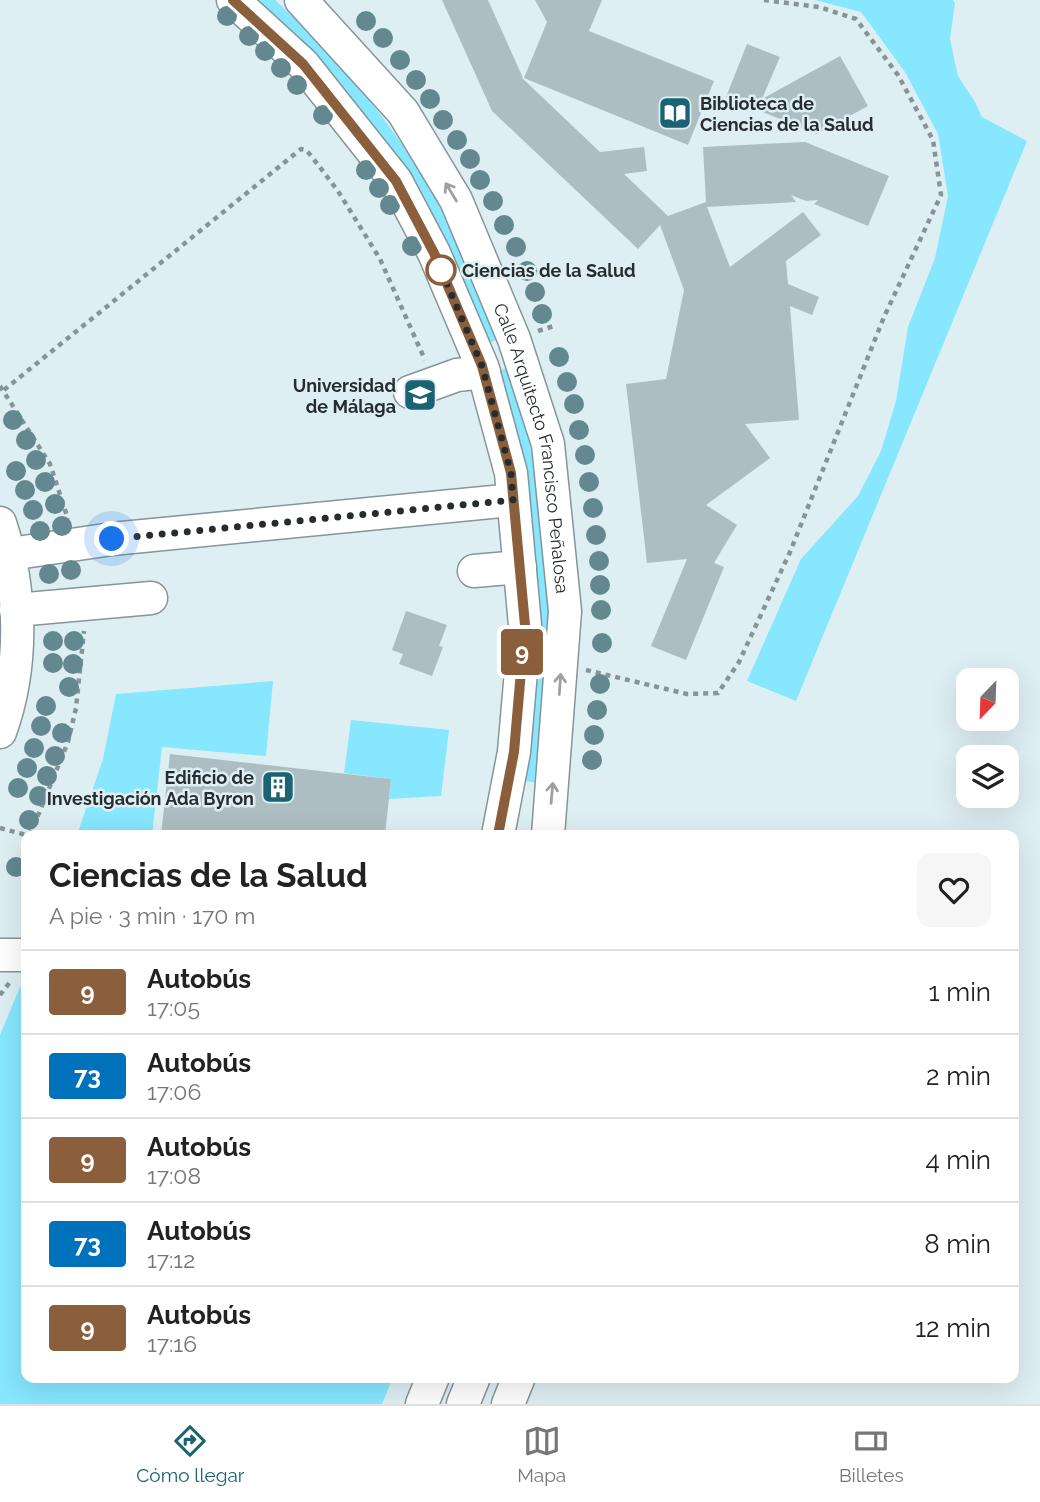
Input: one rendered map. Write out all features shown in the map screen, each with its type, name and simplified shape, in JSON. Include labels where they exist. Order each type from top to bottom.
[{"type":"street","name":"Calle Arquitecto Francisco Peñalosa","points":[[233,0],[303,64],[396,181],[434,253],[484,372],[511,473],[525,625],[514,752],[499,830]]},
{"type":"street","name":"Calle Arquitecto Francisco Peñalosa","points":[[301,0],[402,112],[456,200],[514,339],[548,444],[565,611],[548,830]]},
{"type":"street","points":[[410,391],[457,375],[484,372]]},
{"type":"street","points":[[10,554],[112,539],[513,500]]},
{"type":"street","points":[[0,523],[10,554],[16,610],[16,669],[9,708],[0,732]]},
{"type":"street","points":[[474,570],[520,567]]},
{"type":"street","points":[[16,610],[151,598]]},
{"type":"street","points":[[0,955],[21,955]]},
{"type":"street","points":[[422,1404],[431,1383]]},
{"type":"street","points":[[463,1404],[472,1383]]},
{"type":"street","points":[[508,1404],[517,1383]]},
{"type":"path","points":[[561,664],[687,694],[718,693],[739,662],[790,552],[884,317],[941,195],[933,140],[898,75],[856,19],[819,7],[764,0]]},
{"type":"path","points":[[0,386],[4,390],[301,149],[312,157],[338,191],[380,259],[428,364]]},
{"type":"path","points":[[514,339],[557,325]]},
{"type":"path","points":[[0,828],[21,834]]},
{"type":"shaded area","points":[[256,0],[275,0],[300,23],[324,47],[391,129],[446,217],[501,338],[489,343],[397,162],[364,116],[334,80]]},
{"type":"shaded area","points":[[815,0],[953,0],[955,3],[950,39],[958,76],[982,117],[1027,141],[796,701],[747,681],[801,559],[858,496],[881,451],[896,401],[908,327],[935,258],[948,196],[938,134],[905,72],[861,12]]},
{"type":"shaded area","points":[[510,367],[538,484],[551,584],[551,640],[538,783],[525,781],[538,639],[537,582],[524,484],[498,371]]},
{"type":"shaded area","points":[[273,681],[266,756],[162,747],[153,830],[79,830],[103,759],[116,694]]},
{"type":"shaded area","points":[[351,720],[449,730],[441,796],[389,799],[391,779],[344,773]]},
{"type":"shaded area","points":[[20,987],[21,1383],[391,1383],[382,1404],[0,1404],[0,1035]]},
{"type":"building","points":[[442,0],[488,0],[523,78],[521,77],[600,152],[644,147],[647,171],[624,174],[668,216],[706,202],[703,147],[805,142],[889,176],[868,226],[814,204],[818,200],[806,201],[791,195],[796,202],[707,207],[730,267],[803,212],[821,235],[786,261],[788,284],[819,297],[812,315],[790,306],[799,420],[745,424],[770,458],[706,505],[737,525],[714,563],[724,567],[686,660],[651,646],[687,559],[647,563],[626,384],[666,379],[684,290],[660,225],[638,249],[492,111]]},
{"type":"building","points":[[535,0],[602,0],[589,31],[714,81],[688,145],[524,78],[547,22]]},
{"type":"building","points":[[747,44],[780,57],[762,99],[840,56],[868,106],[817,134],[726,97]]},
{"type":"building","points":[[406,611],[447,625],[439,646],[443,647],[432,676],[399,664],[403,654],[392,650]]},
{"type":"building","name":"Edificio de Investigación Ada Byron","points":[[170,754],[391,779],[386,830],[162,830]]},
{"type":"bus line","name":"9","points":[[233,0],[303,64],[396,181],[434,253],[482,366],[511,473],[525,625],[514,752],[499,830]]},
{"type":"place","name":"Biblioteca de Ciencias de la Salud","points":[[675,113]]},
{"type":"place","name":"Ciencias de la Salud","points":[[441,270]]},
{"type":"place","name":"Universidad de Málaga","points":[[420,395]]},
{"type":"place","name":"Edificio de Investigación Ada Byron","points":[[278,787]]},
{"type":"route","points":[[112,539],[513,500],[511,473],[482,366],[441,270]]}]
